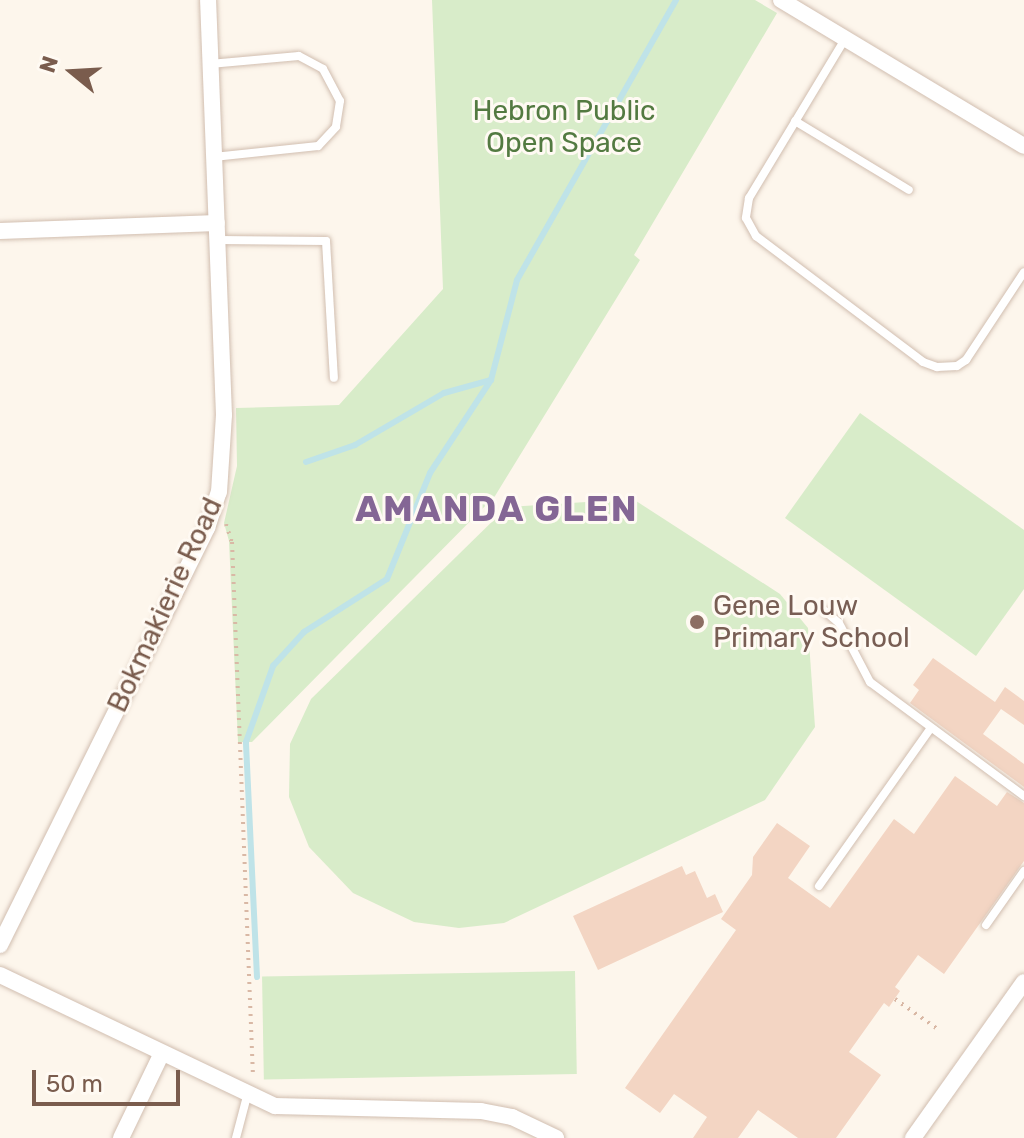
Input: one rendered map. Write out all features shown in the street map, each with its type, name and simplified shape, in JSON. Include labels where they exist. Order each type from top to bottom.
[{"type":"street","name":"Bokmakierie Road","points":[[0,945],[213,513],[225,448],[208,0]]},
{"type":"street","points":[[781,0],[1024,146]]},
{"type":"street","points":[[0,231],[217,231]]},
{"type":"street","points":[[0,975],[250,1098],[299,1111],[481,1111],[512,1117],[556,1138]]},
{"type":"street","points":[[913,1138],[1024,982]]},
{"type":"street","points":[[121,1138],[161,1055]]},
{"type":"lane","points":[[845,38],[749,198],[749,227],[923,362],[947,368],[966,360],[1024,272]]},
{"type":"lane","points":[[210,64],[290,55],[308,59],[335,83],[341,110],[331,135],[310,150],[214,157]]},
{"type":"lane","points":[[795,121],[909,190]]},
{"type":"lane","points":[[217,231],[326,241],[334,378]]},
{"type":"lane","points":[[825,611],[839,623],[870,682],[1024,796]]},
{"type":"lane","points":[[819,886],[930,729]]},
{"type":"lane","points":[[986,925],[1024,871]]},
{"type":"lane","points":[[236,1138],[250,1098]]},
{"type":"path","points":[[213,513],[225,519],[232,542],[250,1098]]},
{"type":"path","points":[[895,999],[939,1030]]},
{"type":"green space","name":"Hebron Public Open Space","points":[[432,0],[755,0],[777,13],[634,255],[640,260],[495,496],[252,742],[238,742],[229,541],[224,523],[237,466],[236,408],[339,405],[443,289]]},
{"type":"green space","points":[[860,413],[1024,530],[1024,589],[976,656],[785,518]]},
{"type":"green space","points":[[633,499],[780,594],[808,628],[815,727],[765,800],[504,923],[459,928],[414,922],[353,893],[309,847],[289,797],[290,744],[311,699],[507,507]]},
{"type":"green space","points":[[575,971],[577,1074],[264,1079],[262,976]]},
{"type":"building","points":[[933,658],[995,702],[1005,687],[1024,701],[1024,725],[1001,709],[983,734],[1024,764],[1024,787],[910,703],[919,690],[913,685]]},
{"type":"building","points":[[955,776],[997,806],[1007,792],[1024,803],[1024,861],[944,974],[918,955],[895,987],[900,991],[889,1007],[884,1003],[849,1052],[881,1075],[836,1138],[798,1138],[758,1110],[738,1138],[693,1138],[707,1117],[674,1094],[660,1113],[625,1088],[736,930],[721,919],[752,875],[753,857],[777,823],[810,846],[788,878],[830,908],[894,819],[914,834]]},
{"type":"building","points":[[682,866],[686,875],[695,871],[707,898],[715,894],[723,912],[598,970],[573,916]]},
{"type":"waterway","points":[[257,977],[246,742],[273,666],[304,632],[387,579],[430,473],[491,380],[517,280],[676,0]]},
{"type":"waterway","points":[[306,462],[355,445],[444,393],[491,380]]},
{"type":"place","name":"Gene Louw Primary School","points":[[697,622]]},
{"type":"district","name":"AMANDA GLEN","points":[[497,509]]}]
